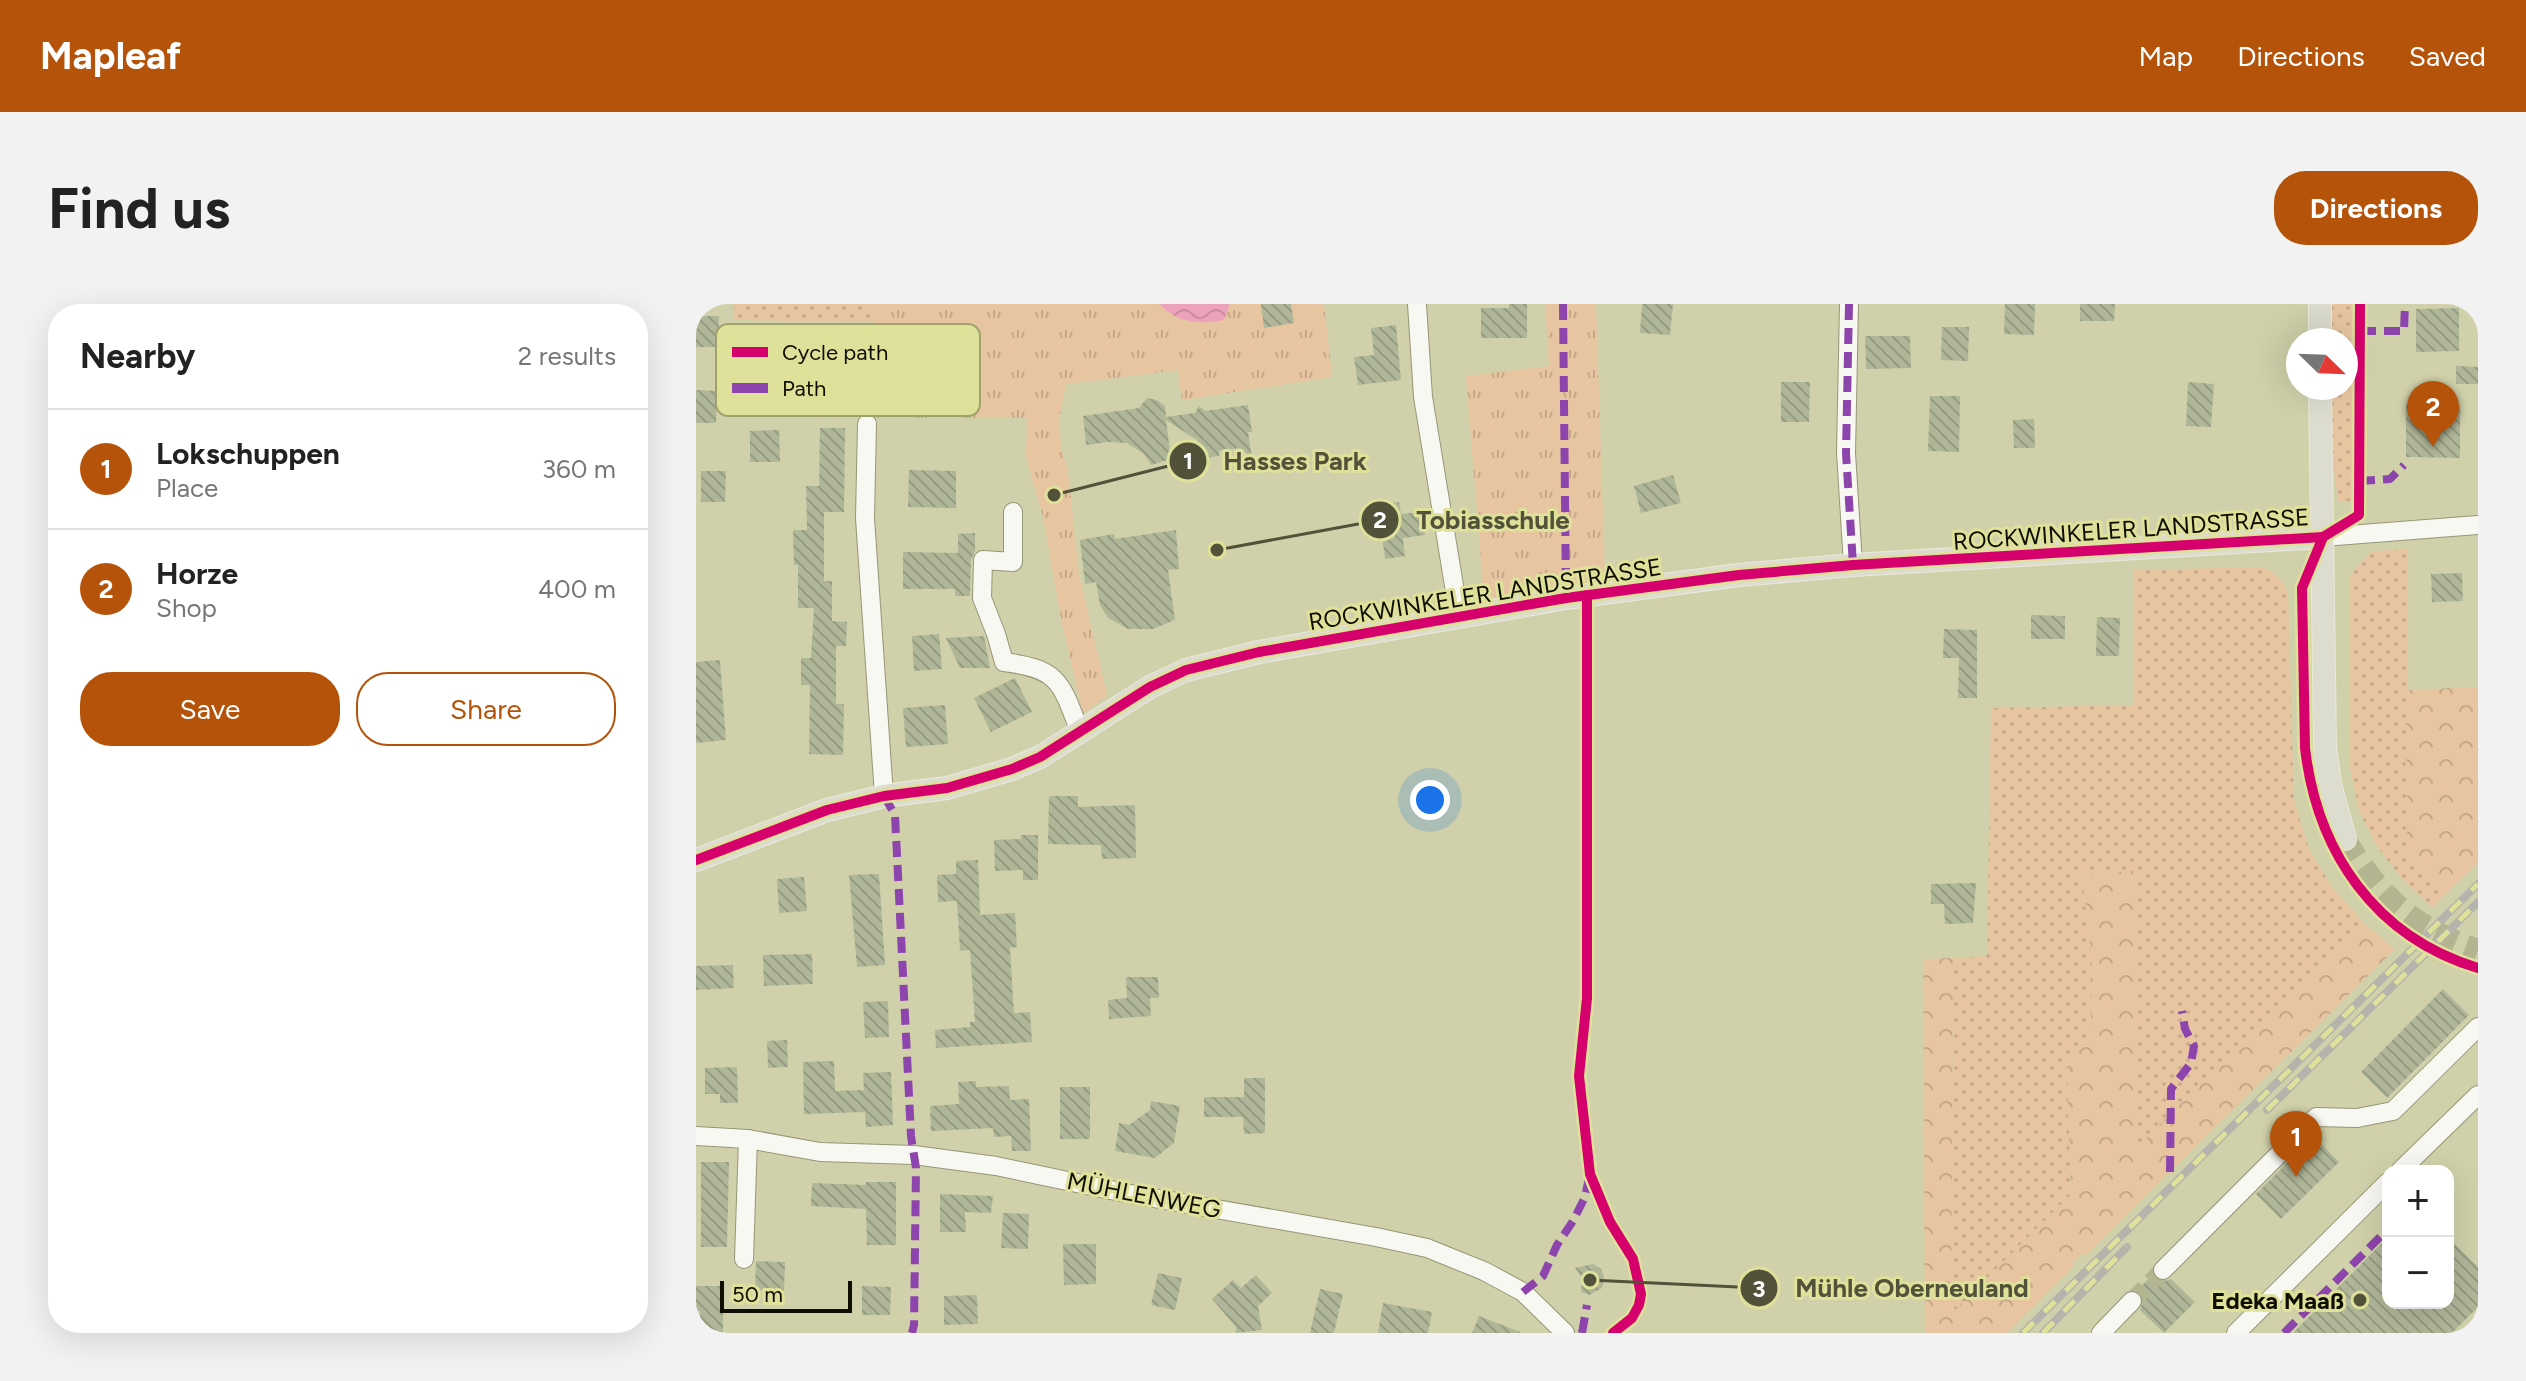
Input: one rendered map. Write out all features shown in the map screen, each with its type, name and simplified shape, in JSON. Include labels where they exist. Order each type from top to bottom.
[{"type":"main road","points":[[2320,304],[2320,328]]},
{"type":"main road","points":[[2320,400],[2326,761],[2345,839]]},
{"type":"main road","name":"ROCKWINKELER LANDSTRASSE","points":[[696,860],[827,810],[884,796],[947,788],[988,778],[1040,757],[1150,687],[1186,670],[1259,652],[1587,595],[1739,575],[1853,565],[2323,537]]},
{"type":"street","points":[[1417,304],[1423,397],[1459,616]]},
{"type":"street","points":[[1849,304],[1846,453],[1853,565]]},
{"type":"street","points":[[867,424],[865,518],[884,796]]},
{"type":"street","points":[[1013,512],[1013,562],[983,560],[982,598],[1004,662],[1031,665],[1050,674],[1064,691],[1080,732]]},
{"type":"street","name":"ROCKWINKELER LANDSTRASSE","points":[[2323,537],[2478,525]]},
{"type":"street","points":[[2163,1270],[2316,1117],[2357,1118],[2393,1111],[2478,1027]]},
{"type":"street","points":[[2406,1165],[2478,1095]]},
{"type":"street","name":"MÜHLENWEG","points":[[696,1136],[748,1139],[820,1152],[914,1155],[996,1166],[1125,1193],[1427,1248],[1484,1271],[1523,1292],[1565,1333]]},
{"type":"street","points":[[744,1259],[748,1139]]},
{"type":"street","points":[[2236,1333],[2382,1188]]},
{"type":"street","points":[[2101,1333],[2132,1301]]},
{"type":"green space","points":[[733,304],[874,304],[873,322],[734,320]]},
{"type":"green space","points":[[874,304],[1324,304],[1332,377],[1182,400],[1178,370],[1066,384],[1059,420],[1061,447],[1068,472],[1079,575],[1107,695],[1083,713],[1062,624],[1043,517],[1026,457],[1027,418],[873,418],[980,416],[980,324],[874,324]]},
{"type":"green space","points":[[1545,304],[1596,304],[1605,578],[1484,601],[1466,376],[1549,366]]},
{"type":"green space","points":[[2328,304],[2358,304],[2358,328],[2328,328]]},
{"type":"green space","points":[[2328,400],[2356,400],[2354,501],[2338,501],[2328,426]]},
{"type":"green space","points":[[2408,548],[2407,855],[2443,897],[2433,908],[2403,880],[2378,848],[2359,811],[2350,768],[2350,575],[2371,552]]},
{"type":"green space","points":[[2261,567],[2279,577],[2288,596],[2294,800],[2309,849],[2332,887],[2365,924],[2240,1043],[2135,1150],[2134,872],[2082,874],[2092,955],[2091,1029],[2067,1068],[2071,1194],[1951,1315],[1953,958],[1987,956],[1991,708],[2134,705],[2134,570]]},
{"type":"green space","points":[[2478,687],[2478,863],[2443,897],[2407,855],[2406,690]]},
{"type":"green space","points":[[2134,871],[2136,1149],[2240,1043],[2365,924],[2395,949],[2086,1255],[2083,1253],[2072,1263],[2074,1266],[2007,1333],[1925,1333],[1923,959],[1953,958],[1951,1314],[2071,1194],[2067,1068],[2091,1029],[2092,955],[2082,874]]},
{"type":"water","points":[[1159,304],[1230,304],[1224,320],[1206,322],[1181,319]]},
{"type":"building","points":[[1261,304],[1291,304],[1294,323],[1264,328]]},
{"type":"building","points":[[1509,304],[1527,304],[1527,338],[1481,338],[1481,308],[1509,308]]},
{"type":"building","points":[[1642,304],[1673,304],[1670,335],[1640,333]]},
{"type":"building","points":[[2005,304],[2035,304],[2034,335],[2004,334]]},
{"type":"building","points":[[2080,304],[2115,304],[2114,321],[2080,321]]},
{"type":"building","points":[[2459,308],[2459,351],[2416,352],[2416,309]]},
{"type":"building","points":[[696,316],[719,316],[716,347],[696,347]]},
{"type":"building","points":[[1396,325],[1401,380],[1358,385],[1354,357],[1374,355],[1371,328]]},
{"type":"building","points":[[1942,327],[1969,327],[1968,361],[1941,360]]},
{"type":"building","points":[[1865,336],[1910,336],[1911,368],[1866,369]]},
{"type":"building","points":[[2456,366],[2478,367],[2478,384],[2456,384]]},
{"type":"building","points":[[1781,382],[1810,382],[1809,422],[1781,422]]},
{"type":"building","points":[[2188,382],[2214,384],[2211,427],[2186,426]]},
{"type":"building","points":[[696,390],[716,391],[716,423],[696,423]]},
{"type":"building","points":[[1930,396],[1960,396],[1959,452],[1928,451]]},
{"type":"building","points":[[1147,398],[1165,406],[1166,417],[1195,413],[1199,406],[1205,411],[1248,405],[1252,458],[1240,448],[1219,451],[1219,456],[1206,458],[1205,453],[1199,454],[1197,440],[1166,420],[1171,459],[1151,465],[1144,454],[1127,443],[1086,445],[1083,416],[1139,408]]},
{"type":"building","points":[[2406,404],[2460,405],[2460,458],[2406,457]]},
{"type":"building","points":[[2034,419],[2035,448],[2014,448],[2013,420]]},
{"type":"building","points":[[820,428],[845,428],[844,512],[824,512],[824,581],[832,581],[832,621],[847,622],[846,646],[836,646],[836,704],[844,704],[843,755],[809,754],[810,685],[801,685],[801,658],[811,658],[814,608],[798,608],[798,565],[794,565],[793,530],[807,530],[806,486],[819,486]]},
{"type":"building","points":[[779,430],[780,462],[750,462],[750,431]]},
{"type":"building","points":[[909,470],[956,471],[956,508],[908,507]]},
{"type":"building","points":[[701,471],[726,471],[725,502],[701,502]]},
{"type":"building","points":[[1673,475],[1681,503],[1641,513],[1634,486]]},
{"type":"building","points":[[1399,502],[1401,514],[1422,512],[1425,535],[1403,538],[1405,556],[1385,559],[1378,505]]},
{"type":"building","points":[[1176,530],[1179,569],[1168,570],[1175,620],[1153,629],[1128,629],[1108,618],[1100,605],[1096,582],[1085,584],[1080,540],[1114,534],[1115,539]]},
{"type":"building","points":[[975,533],[970,596],[955,596],[955,589],[903,589],[903,552],[958,553],[958,534]]},
{"type":"building","points":[[2462,573],[2463,601],[2432,602],[2431,574]]},
{"type":"building","points":[[2031,615],[2065,616],[2065,639],[2031,639]]},
{"type":"building","points":[[2097,617],[2120,618],[2119,656],[2096,656]]},
{"type":"building","points":[[1944,629],[1977,630],[1977,698],[1958,698],[1959,658],[1943,658]]},
{"type":"building","points":[[939,634],[942,669],[914,671],[912,636]]},
{"type":"building","points":[[984,636],[990,668],[960,668],[946,638]]},
{"type":"building","points":[[720,660],[726,740],[696,743],[696,662]]},
{"type":"building","points":[[1015,678],[1032,712],[991,732],[974,698]]},
{"type":"building","points":[[945,705],[948,744],[906,747],[903,708]]},
{"type":"building","points":[[1049,796],[1078,796],[1078,807],[1135,805],[1136,858],[1102,859],[1101,845],[1048,844]]},
{"type":"building","points":[[1021,835],[1038,835],[1038,880],[1023,880],[1023,870],[995,871],[994,840],[1021,839]]},
{"type":"building","points":[[978,860],[980,915],[1015,913],[1017,947],[1010,948],[1014,1013],[1030,1012],[1032,1042],[936,1048],[935,1030],[970,1027],[970,1022],[975,1022],[970,950],[960,951],[957,901],[938,902],[937,875],[956,874],[956,861]]},
{"type":"building","points":[[879,874],[885,965],[857,967],[849,875]]},
{"type":"building","points":[[804,877],[807,911],[779,913],[777,879]]},
{"type":"building","points":[[1976,883],[1973,923],[1945,924],[1944,904],[1931,904],[1931,884]]},
{"type":"building","points":[[812,954],[813,984],[764,986],[763,955]]},
{"type":"building","points":[[733,965],[734,988],[696,990],[696,966]]},
{"type":"building","points":[[1126,977],[1158,977],[1159,998],[1150,998],[1151,1016],[1109,1019],[1108,1000],[1127,998]]},
{"type":"building","points":[[2443,989],[2469,1015],[2387,1098],[2361,1072]]},
{"type":"building","points":[[888,1001],[889,1037],[865,1038],[863,1002]]},
{"type":"building","points":[[787,1040],[788,1067],[768,1068],[767,1041]]},
{"type":"building","points":[[834,1061],[835,1091],[864,1090],[863,1073],[891,1072],[893,1125],[866,1127],[865,1112],[804,1114],[803,1062]]},
{"type":"building","points":[[737,1067],[738,1103],[720,1103],[720,1094],[705,1094],[705,1068]]},
{"type":"building","points":[[1244,1078],[1265,1078],[1265,1133],[1244,1134],[1243,1117],[1204,1117],[1204,1097],[1244,1097]]},
{"type":"building","points":[[976,1081],[976,1087],[1009,1086],[1010,1100],[1029,1099],[1031,1151],[1012,1151],[1011,1136],[994,1137],[993,1128],[931,1131],[930,1106],[959,1104],[958,1082]]},
{"type":"building","points":[[1060,1087],[1090,1087],[1090,1139],[1060,1139]]},
{"type":"building","points":[[1151,1101],[1180,1106],[1174,1143],[1155,1158],[1115,1151],[1119,1123],[1129,1125],[1150,1110]]},
{"type":"building","points":[[2314,1136],[2339,1162],[2281,1219],[2256,1194]]},
{"type":"building","points":[[701,1162],[729,1162],[727,1247],[701,1247]]},
{"type":"building","points":[[866,1182],[896,1182],[896,1245],[867,1245],[866,1209],[811,1206],[812,1183],[866,1185]]},
{"type":"building","points":[[940,1194],[993,1196],[991,1213],[965,1212],[966,1232],[940,1232]]},
{"type":"building","points":[[1003,1213],[1029,1214],[1028,1249],[1001,1248]]},
{"type":"building","points":[[2382,1243],[2382,1309],[2454,1309],[2454,1243],[2478,1267],[2478,1307],[2452,1333],[2293,1333]]},
{"type":"building","points":[[1063,1244],[1096,1244],[1096,1284],[1064,1285]]},
{"type":"building","points":[[756,1261],[785,1262],[784,1291],[755,1290]]},
{"type":"building","points":[[1593,1264],[1601,1269],[1604,1277],[1602,1288],[1589,1295],[1581,1292],[1582,1278],[1575,1268]]},
{"type":"building","points":[[1158,1273],[1182,1278],[1175,1310],[1151,1305]]},
{"type":"building","points":[[1256,1275],[1272,1293],[1258,1306],[1262,1330],[1236,1333],[1236,1327],[1212,1299],[1233,1280],[1241,1288]]},
{"type":"building","points":[[2152,1275],[2161,1282],[2171,1279],[2195,1302],[2164,1333],[2140,1310],[2144,1298],[2137,1291]]},
{"type":"building","points":[[696,1286],[723,1286],[723,1333],[700,1333]]},
{"type":"building","points":[[862,1286],[891,1287],[890,1315],[862,1315]]},
{"type":"building","points":[[1320,1289],[1343,1294],[1334,1333],[1310,1333]]},
{"type":"building","points":[[977,1295],[978,1324],[944,1325],[944,1296]]},
{"type":"building","points":[[1383,1303],[1432,1312],[1428,1333],[1378,1333]]},
{"type":"building","points":[[1479,1316],[1520,1332],[1520,1333],[1472,1333]]},
{"type":"tunnel","points":[[2345,839],[2371,877],[2400,908],[2435,931],[2478,950]]},
{"type":"tunnel","points":[[2132,1301],[2163,1270]]},
{"type":"railway","points":[[2023,1333],[2478,884]]},
{"type":"railway","points":[[2267,1110],[2478,902]]},
{"type":"railway","points":[[2043,1333],[2127,1247]]},
{"type":"marked path","points":[[1563,304],[1566,598]]},
{"type":"marked path","points":[[1849,304],[1846,453],[1853,565]]},
{"type":"marked path","points":[[2360,331],[2404,331],[2405,304]]},
{"type":"marked path","points":[[2359,481],[2390,479],[2404,465]]},
{"type":"marked path","points":[[884,796],[895,815],[911,1136],[916,1168],[912,1333]]},
{"type":"marked path","points":[[2170,1172],[2171,1089],[2191,1063],[2194,1046],[2185,1029],[2182,1011]]},
{"type":"marked path","points":[[1523,1292],[1543,1276],[1585,1197],[1589,1178]]},
{"type":"marked path","points":[[2284,1333],[2382,1235]]},
{"type":"marked path","points":[[1582,1333],[1587,1305]]},
{"type":"cycle path","points":[[2360,304],[2359,515],[2323,537],[2302,588],[2305,748],[2323,822],[2338,855],[2357,885],[2381,912],[2409,935],[2441,954],[2478,968]]},
{"type":"cycle path","points":[[696,860],[827,810],[884,796],[947,788],[1012,769],[1040,757],[1150,687],[1186,670],[1259,652],[1566,598],[1739,575],[1853,565],[2323,537]]},
{"type":"cycle path","points":[[1587,595],[1587,998],[1579,1076],[1590,1174],[1610,1222],[1633,1259],[1641,1294],[1632,1318],[1613,1333]]},
{"type":"place","name":"Horze","points":[[2433,447]]},
{"type":"place","name":"Hasses Park","points":[[1054,495]]},
{"type":"place","name":"Tobiasschule","points":[[1217,550]]},
{"type":"place","name":"Lokschuppen","points":[[2296,1177]]},
{"type":"place","name":"Mühle Oberneuland","points":[[1590,1280]]},
{"type":"place","name":"Edeka Maaß","points":[[2360,1300]]}]
